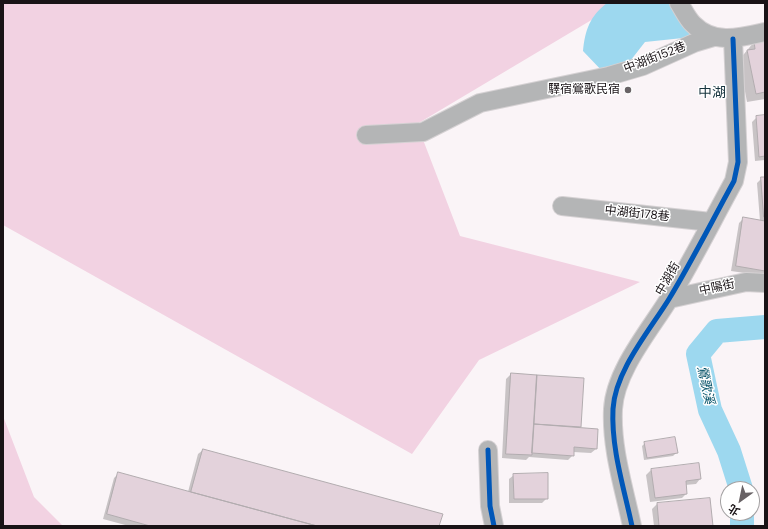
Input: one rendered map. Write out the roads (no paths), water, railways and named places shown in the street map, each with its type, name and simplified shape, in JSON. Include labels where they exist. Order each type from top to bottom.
[{"type":"street","points":[[679,3],[693,24],[714,37],[734,39],[765,32]]},
{"type":"street","name":"中湖街152巷","points":[[366,135],[423,132],[480,103],[609,76],[643,66],[714,37]]},
{"type":"street","name":"中湖街","points":[[632,526],[615,446],[613,408],[620,382],[635,353],[669,299],[734,181],[738,162],[734,39]]},
{"type":"street","name":"中湖街178巷","points":[[562,206],[711,222]]},
{"type":"street","name":"中陽街","points":[[669,299],[746,282],[765,283]]},
{"type":"street","points":[[488,450],[490,506],[494,526]]},
{"type":"water","points":[[607,3],[672,3],[702,36],[645,42],[627,65],[605,74],[583,51],[585,36],[592,18]]},
{"type":"waterway","name":"鶯歌溪","points":[[738,481],[729,451],[710,410],[698,354],[717,331],[765,327]]},
{"type":"waterway","name":"鶯歌溪","points":[[742,521],[742,526]]},
{"type":"place","name":"驛宿鶯歌民宿","points":[[628,90]]},
{"type":"district","name":"中湖","points":[[712,93]]}]
